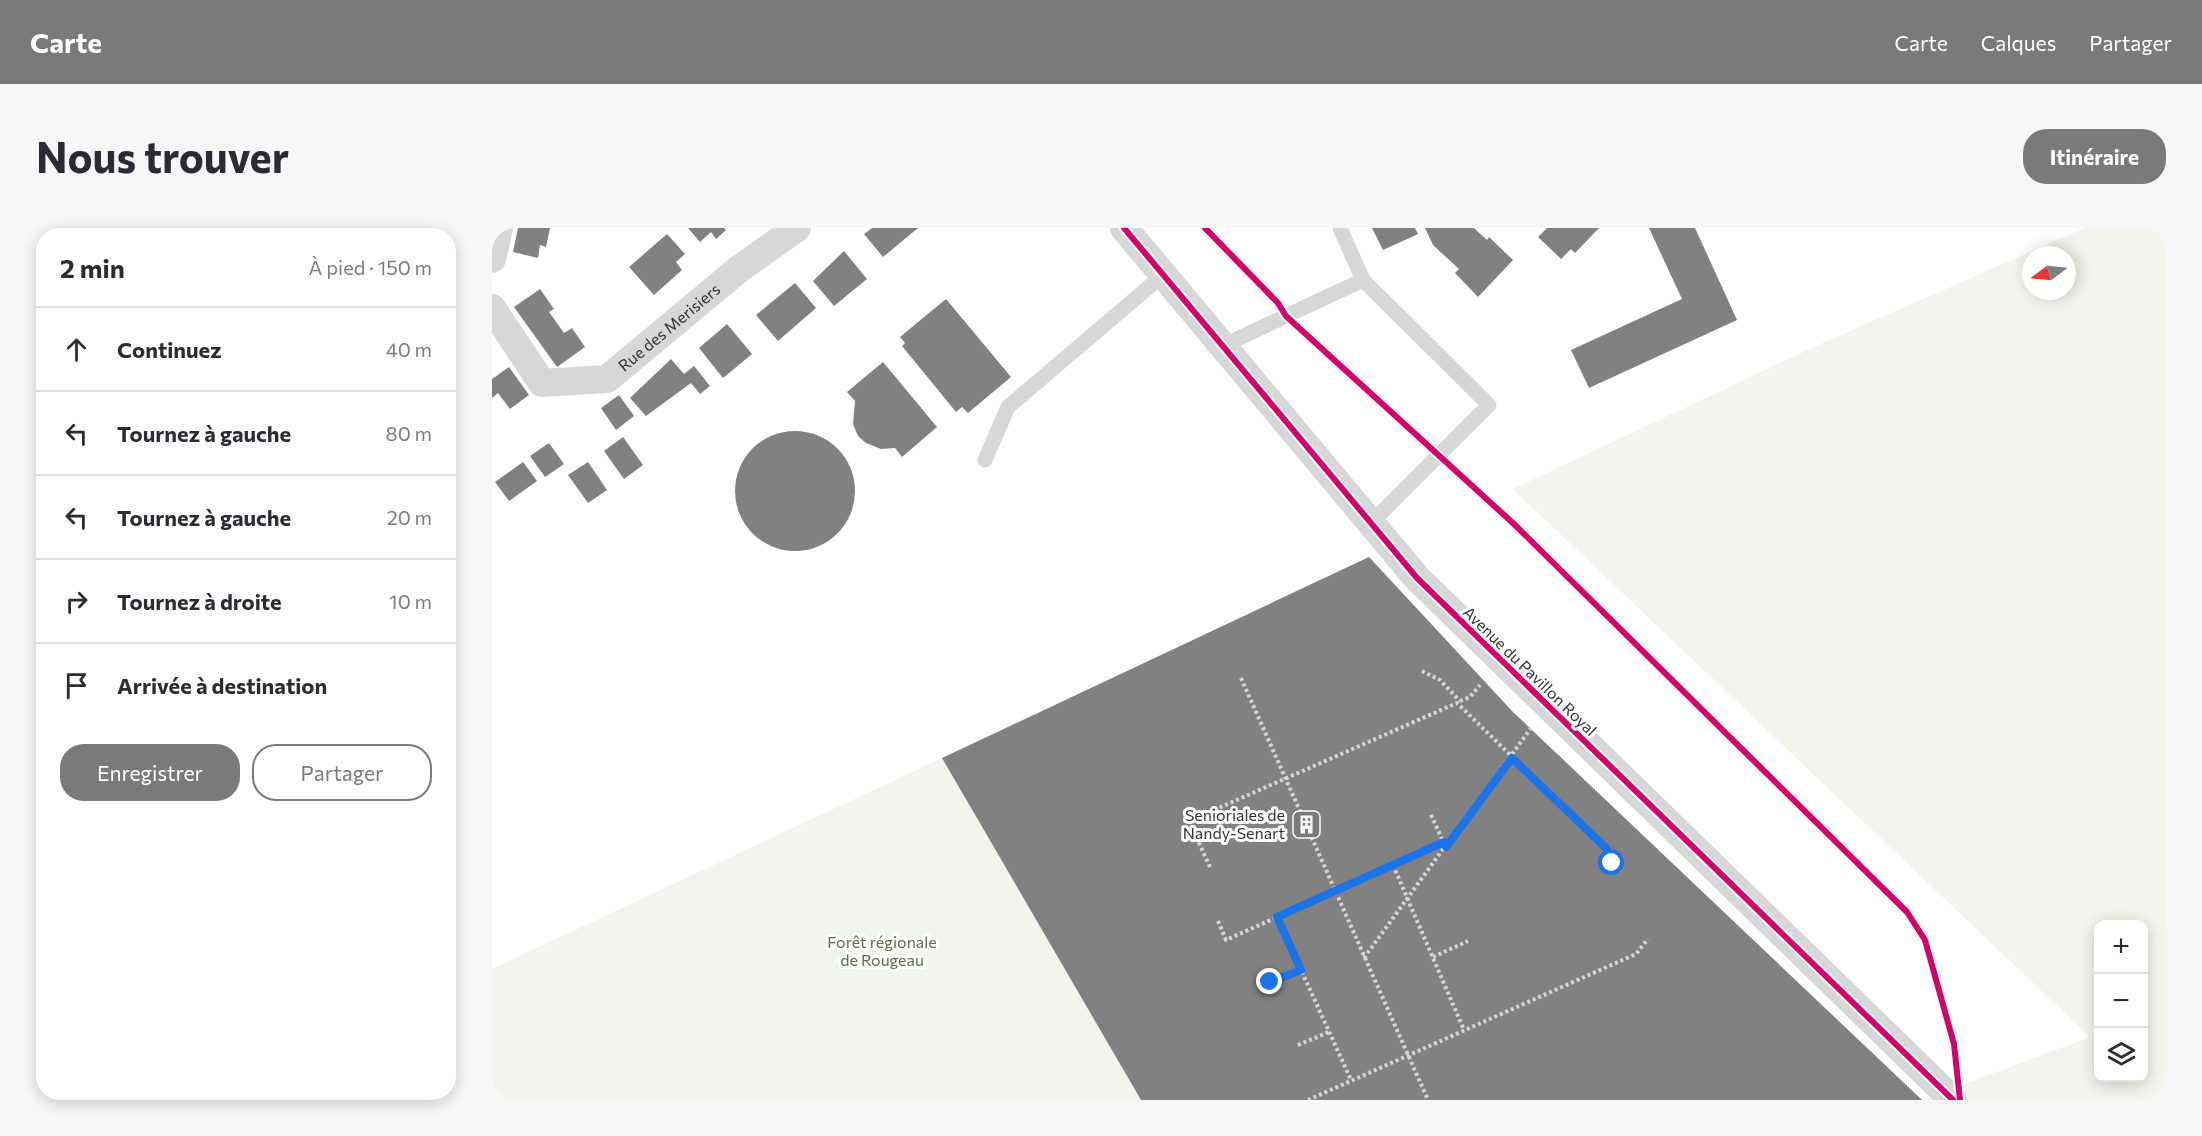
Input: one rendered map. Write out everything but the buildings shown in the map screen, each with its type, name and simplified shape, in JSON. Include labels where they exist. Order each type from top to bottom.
[{"type":"street","points":[[492,259],[499,228]]},
{"type":"street","name":"Rue des Merisiers","points":[[496,325],[542,383],[607,379],[739,269],[797,228]]},
{"type":"street","name":"Avenue du Pavillon Royal","points":[[1124,228],[1417,578],[1953,1100]]},
{"type":"lane","points":[[1340,228],[1363,280],[1490,405],[1371,524]]},
{"type":"lane","points":[[985,460],[1008,407],[1163,275]]},
{"type":"lane","points":[[1222,346],[1363,280]]},
{"type":"path","points":[[1422,671],[1440,680],[1512,758],[1606,848],[1619,872]]},
{"type":"path","points":[[1241,678],[1428,1100]]},
{"type":"path","points":[[1210,867],[1189,821],[1470,697],[1480,685]]},
{"type":"path","points":[[1364,958],[1445,844],[1512,758],[1533,724]]},
{"type":"path","points":[[1431,815],[1445,844]]},
{"type":"path","points":[[1218,921],[1226,940],[1445,844]]},
{"type":"path","points":[[1393,865],[1464,1030]]},
{"type":"path","points":[[1277,917],[1351,1081]]},
{"type":"path","points":[[1308,1100],[1318,1098],[1407,1055],[1636,954],[1648,939]]},
{"type":"path","points":[[1433,957],[1468,941]]},
{"type":"path","points":[[1270,982],[1301,970]]},
{"type":"path","points":[[1298,1045],[1329,1032]]},
{"type":"green space","points":[[2085,228],[2159,228],[2166,235],[2166,1100],[1922,1100],[2090,1037],[1513,489],[1816,346],[2022,256],[2022,300],[2076,300],[2076,246],[2044,246]]},
{"type":"green space","name":"Forêt régionale de Rougeau","points":[[942,758],[1141,1100],[492,1100],[492,969]]},
{"type":"cycle path","points":[[1124,228],[1417,578],[1953,1100]]},
{"type":"cycle path","points":[[1205,228],[1278,303],[1286,316],[1514,524],[1907,912],[1925,940],[1954,1044],[1960,1100]]},
{"type":"place","name":"Senioriales de Nandy-Senart","points":[[1306,824]]},
{"type":"route","points":[[1270,982],[1301,970],[1277,917],[1444,842],[1446,847],[1512,758],[1606,848],[1612,863]]}]
